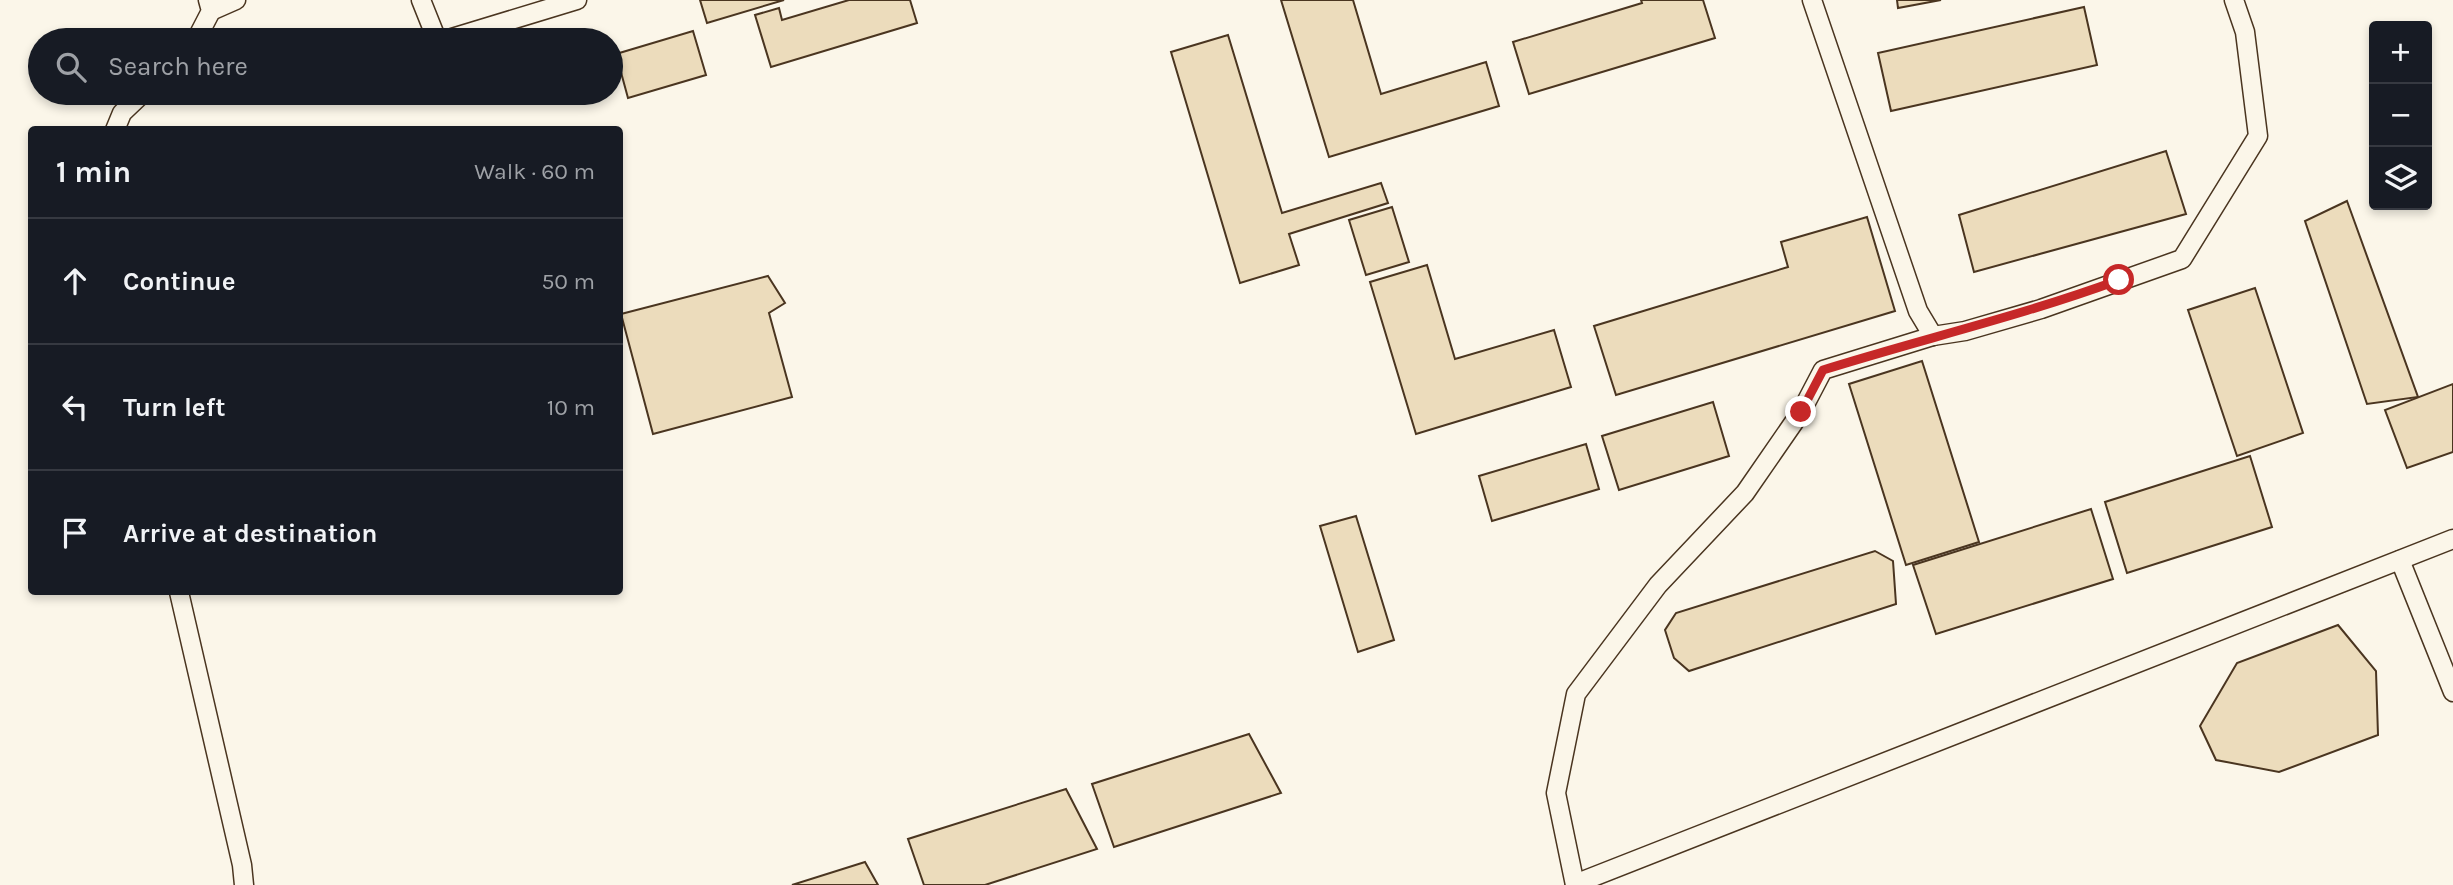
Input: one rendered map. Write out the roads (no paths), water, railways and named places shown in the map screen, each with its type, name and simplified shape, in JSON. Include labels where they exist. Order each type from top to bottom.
[{"type":"lane","points":[[200,28],[209,5],[236,0]]},
{"type":"lane","points":[[421,0],[432,28]]},
{"type":"lane","points":[[485,28],[577,0]]},
{"type":"lane","points":[[1812,0],[1918,310],[1933,336]]},
{"type":"lane","points":[[2234,0],[2245,32],[2258,136],[2182,259],[2041,309],[1965,331],[1933,336],[1823,370],[1801,412],[1745,493],[1658,585],[1576,694],[1556,793],[1575,885],[2453,539]]},
{"type":"lane","points":[[117,126],[122,113],[130,105]]},
{"type":"lane","points":[[2400,560],[2453,692]]},
{"type":"lane","points":[[180,595],[242,865],[244,885]]}]
